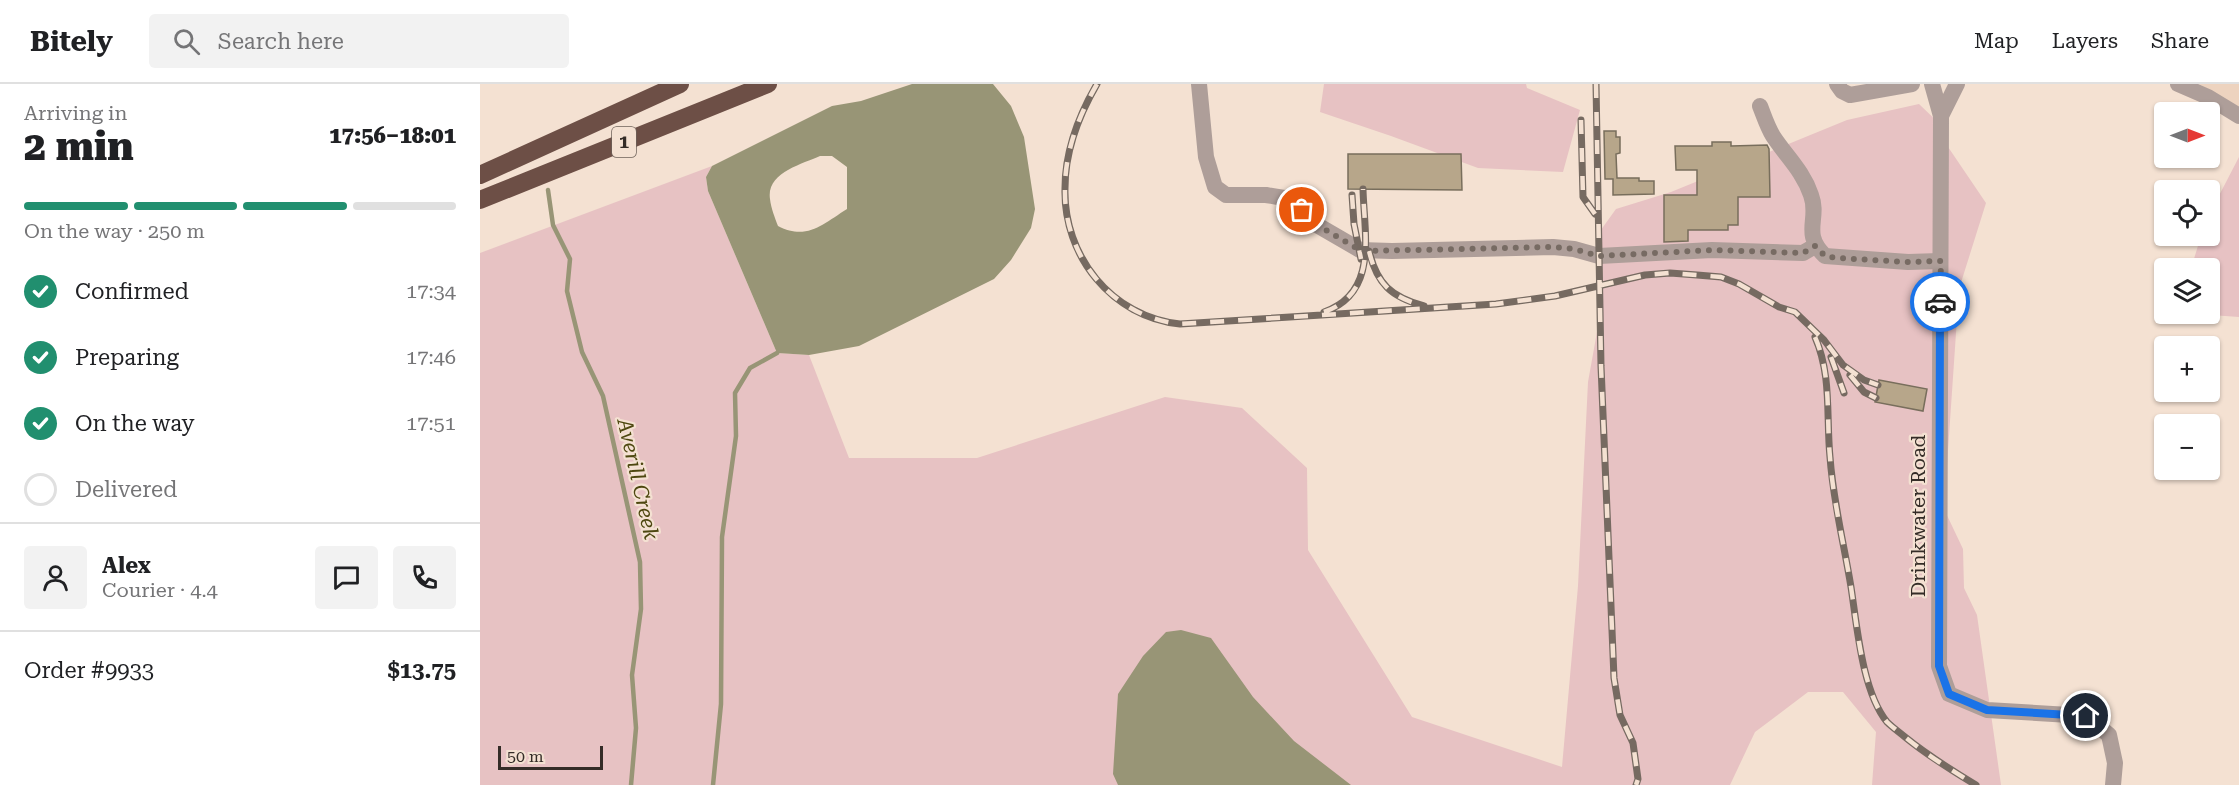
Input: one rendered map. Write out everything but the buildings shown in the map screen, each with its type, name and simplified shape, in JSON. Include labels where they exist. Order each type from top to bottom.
[{"type":"highway","name":"1","points":[[480,175],[680,84]]},
{"type":"highway","name":"1","points":[[480,200],[768,84]]},
{"type":"street","points":[[1199,84],[1206,157],[1215,187],[1226,195],[1266,195],[1284,198],[1302,210],[1317,225],[1360,250],[1553,247],[1574,249],[1599,256],[1712,250],[1803,253],[1815,246]]},
{"type":"street","points":[[1837,84],[1842,91],[1850,95],[1912,84]]},
{"type":"street","name":"Drinkwater Road","points":[[1932,84],[1941,116],[1939,666],[1949,694],[1987,710],[2086,716],[2109,735],[2115,763],[2114,785]]},
{"type":"street","name":"Drinkwater Road","points":[[1941,116],[1957,84]]},
{"type":"street","points":[[2178,84],[2239,116]]},
{"type":"street","points":[[1760,105],[1773,136],[1807,182],[1813,200],[1812,236],[1815,246],[1825,256],[1908,262],[1941,261]]},
{"type":"shaded area","points":[[912,84],[993,84],[1011,106],[1024,137],[1035,209],[1031,228],[1011,260],[994,279],[859,346],[809,355],[777,353],[708,191],[706,177],[712,166],[832,106],[861,101]],"holes":[[[820,156],[832,156],[847,167],[847,209],[822,225],[806,231],[798,232],[778,226],[770,199],[770,190],[774,182],[795,166]]]},
{"type":"shaded area","points":[[1324,84],[1526,84],[1527,88],[1580,110],[1563,172],[1478,168],[1320,112]]},
{"type":"shaded area","points":[[2199,84],[2239,84],[2239,108]]},
{"type":"shaded area","points":[[1919,104],[1945,129],[1944,141],[1986,203],[1959,289],[1944,509],[1963,549],[1964,588],[1977,615],[2001,785],[1872,785],[1876,732],[1843,692],[1808,692],[1755,732],[1730,785],[480,785],[480,253],[712,166],[706,177],[708,191],[777,353],[809,355],[849,458],[977,458],[1165,397],[1242,408],[1307,468],[1308,550],[1412,717],[1562,767],[1578,586],[1588,382],[1600,315],[1598,234],[1616,209],[1671,192],[1847,120]]},
{"type":"shaded area","points":[[2239,157],[2239,317],[2220,316],[2220,258],[2194,258],[2198,246],[2220,246],[2220,194]]},
{"type":"shaded area","points":[[1181,630],[1211,638],[1253,697],[1294,741],[1351,785],[1118,785],[1113,774],[1118,694],[1143,656],[1166,632]]},
{"type":"waterway","name":"Averill Creek","points":[[548,190],[553,225],[570,259],[567,291],[582,352],[603,396],[640,562],[641,609],[632,675],[636,728],[631,785]]},
{"type":"waterway","name":"Averill Creek","points":[[713,785],[721,704],[722,537],[736,436],[735,393],[750,368],[777,353]]},
{"type":"railway","points":[[1097,84],[1084,108],[1070,147],[1065,188],[1067,213],[1073,237],[1096,279],[1113,296],[1155,319],[1180,324],[1496,304],[1555,296],[1645,275],[1670,273],[1721,277],[1739,284],[1779,307],[1795,312],[1824,340],[1843,365],[1864,380],[1878,385]]},
{"type":"railway","points":[[1596,84],[1601,366],[1614,678],[1620,715],[1633,743],[1638,779],[1636,785]]},
{"type":"railway","points":[[1581,120],[1583,197],[1595,214]]},
{"type":"railway","points":[[1324,312],[1342,303],[1353,291],[1361,276],[1366,242],[1363,189]]},
{"type":"railway","points":[[1352,195],[1354,224],[1361,259]]},
{"type":"railway","points":[[1369,251],[1376,272],[1387,288],[1403,298],[1424,306]]},
{"type":"railway","points":[[1815,337],[1826,381],[1831,473],[1836,506],[1858,639],[1872,693],[1879,709],[1891,726],[1913,744],[1976,785]]},
{"type":"railway","points":[[1831,357],[1844,393]]},
{"type":"railway","points":[[1850,375],[1864,392],[1876,398]]},
{"type":"way so far","points":[[1302,210],[1317,225],[1334,236],[1366,251],[1553,247],[1574,249],[1599,256],[1616,256],[1712,250],[1803,253],[1815,246],[1825,256],[1837,258],[1908,262],[1941,261],[1940,302]]},
{"type":"route","points":[[1940,302],[1939,666],[1949,694],[1987,710],[2086,716]]}]
